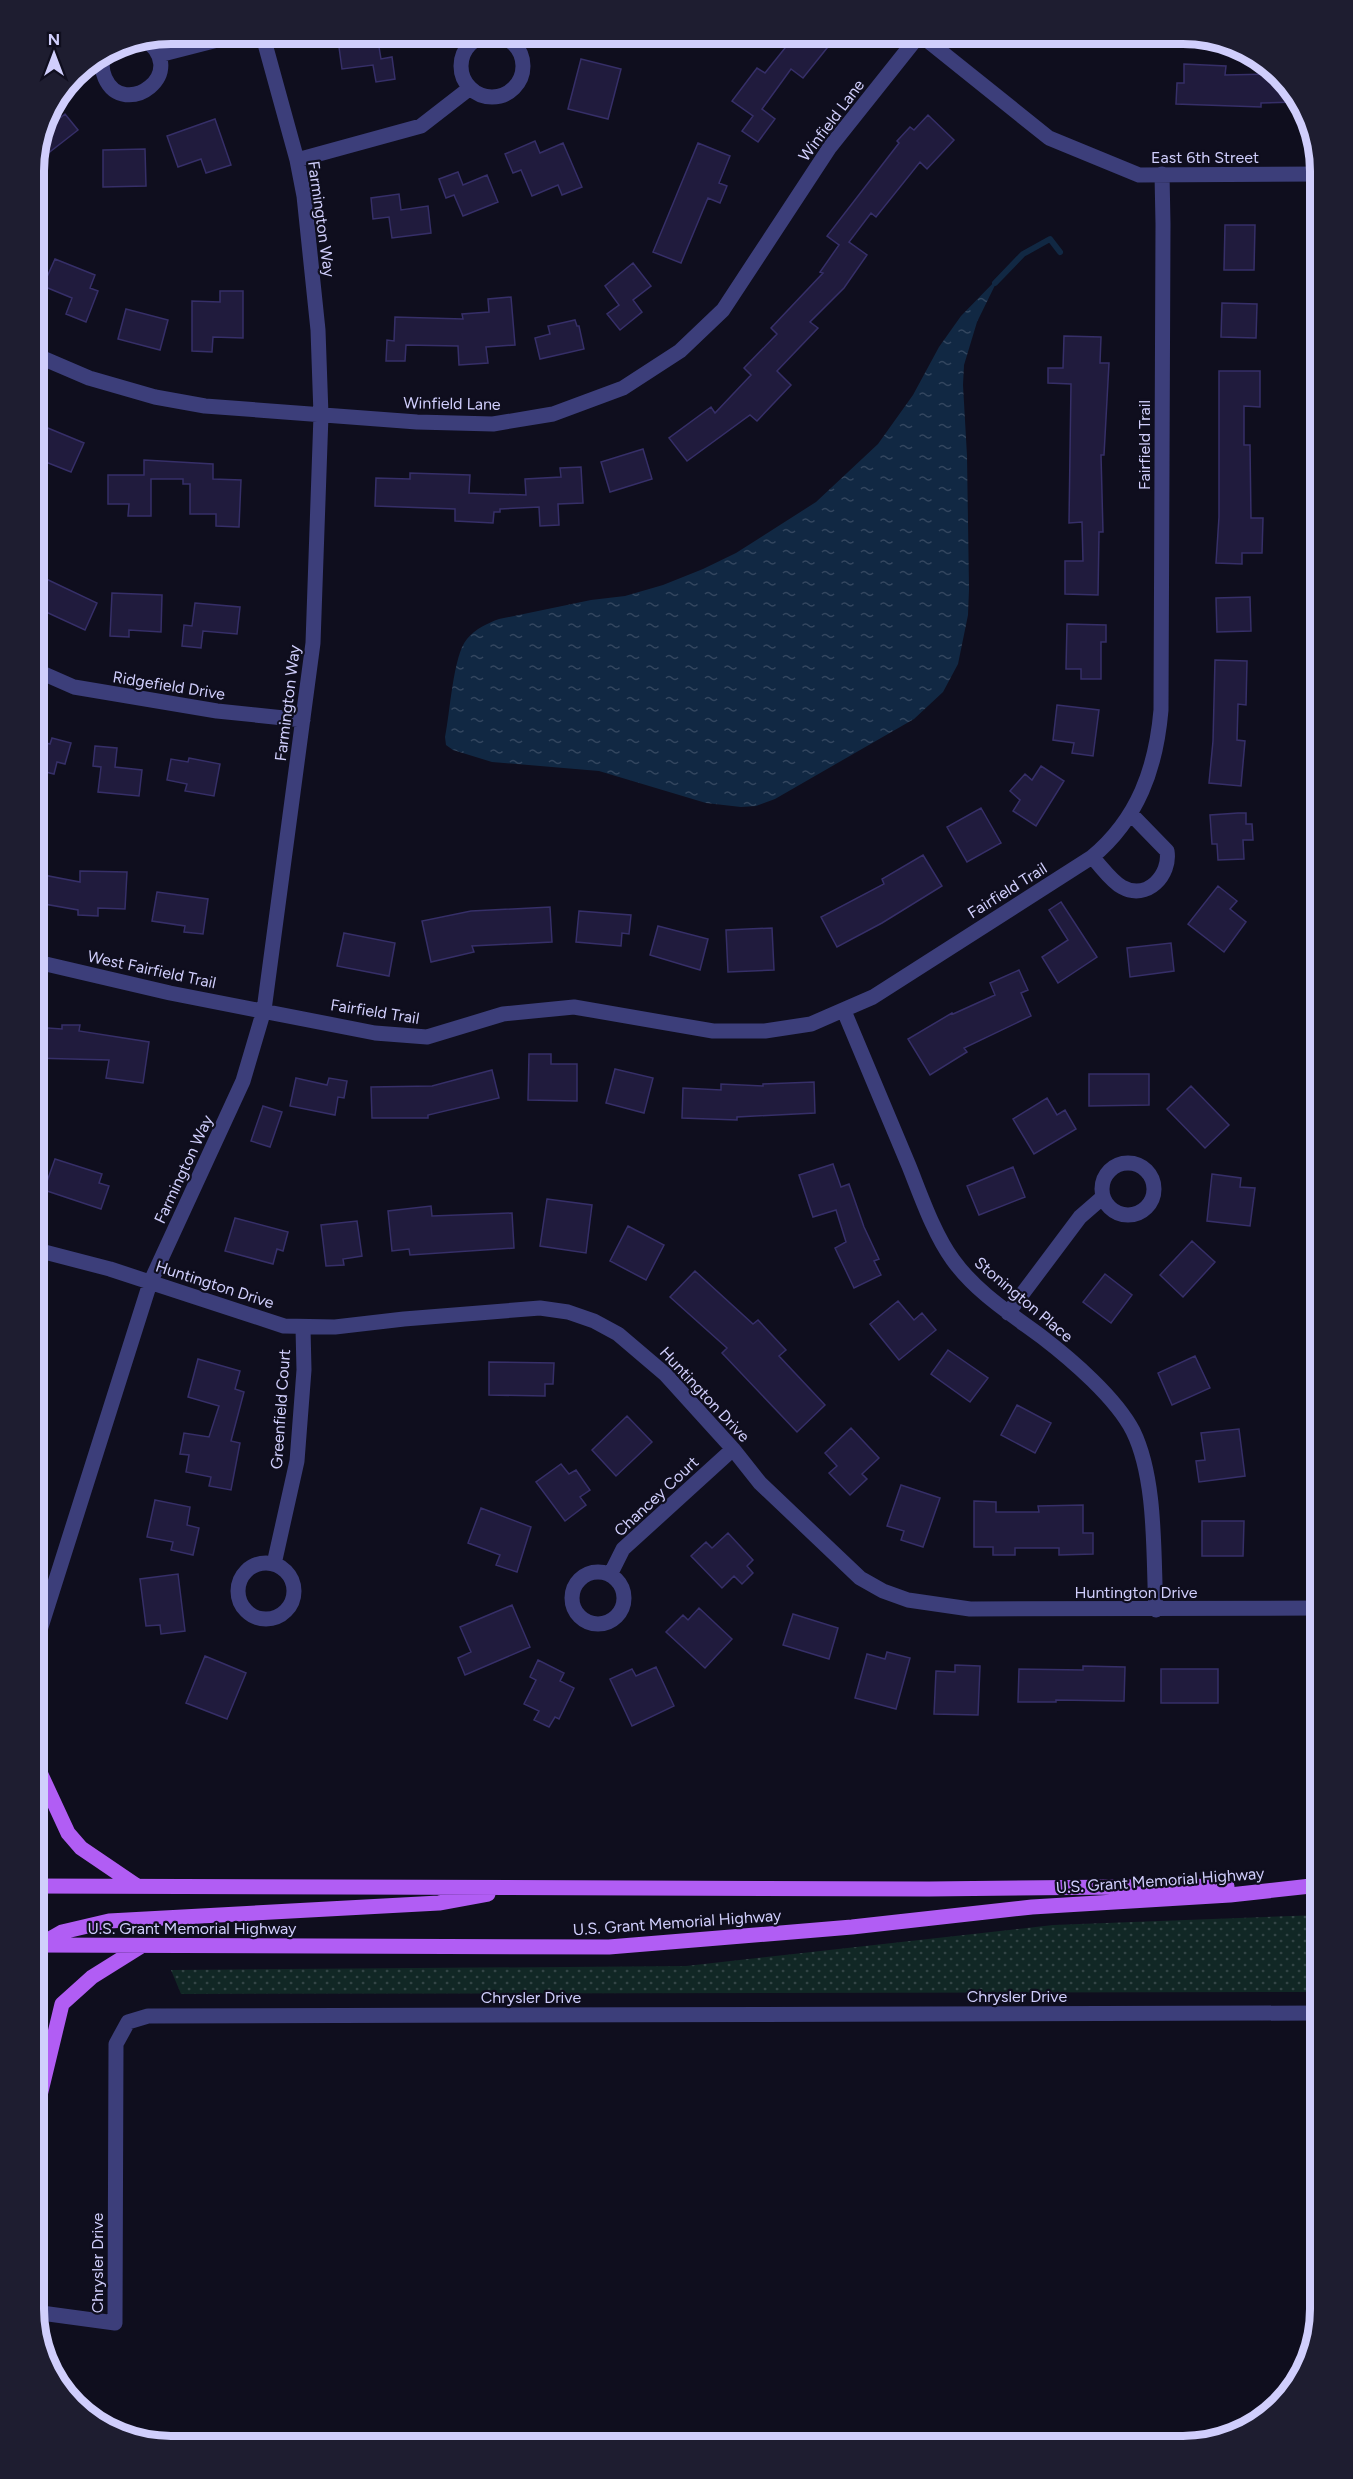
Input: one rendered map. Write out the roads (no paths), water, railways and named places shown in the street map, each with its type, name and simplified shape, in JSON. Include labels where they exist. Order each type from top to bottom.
[{"type":"main road","points":[[44,1785],[68,1833],[88,1854],[137,1886]]},
{"type":"main road","name":"U.S. Grant Memorial Highway","points":[[44,1888],[137,1886],[929,1889],[1310,1885]]},
{"type":"main road","name":"U.S. Grant Memorial Highway","points":[[44,1945],[609,1947],[840,1929],[1032,1907],[1230,1895],[1310,1886]]},
{"type":"main road","points":[[44,1941],[62,1932],[110,1921],[439,1903],[526,1887]]},
{"type":"main road","points":[[44,2070],[62,2004],[92,1977],[141,1947]]},
{"type":"street","points":[[159,55],[202,44]]},
{"type":"street","name":"Farmington Way","points":[[44,1618],[150,1283],[243,1081],[264,1010],[313,642],[321,415],[318,330],[304,196],[297,160],[265,44]]},
{"type":"street","points":[[470,44],[465,50],[462,60],[464,80],[479,94],[498,96],[515,87],[523,69],[522,59],[512,44]]},
{"type":"street","name":"Winfield Lane","points":[[44,359],[89,378],[155,397],[205,406],[493,424],[554,414],[623,388],[680,351],[723,310],[830,147],[911,44]]},
{"type":"street","name":"East 6th Street","points":[[932,44],[1049,138],[1139,175],[1310,174]]},
{"type":"street","points":[[103,63],[102,70],[106,81],[115,90],[126,95],[139,94],[150,89],[159,74],[159,55],[153,45]]},
{"type":"street","points":[[297,160],[421,126],[470,88]]},
{"type":"street","name":"Fairfield Trail","points":[[264,1010],[375,1033],[427,1037],[503,1014],[574,1007],[713,1031],[740,1033],[811,1024],[873,997],[1092,857],[1114,838],[1141,795],[1155,755],[1161,710],[1162,174]]},
{"type":"street","name":"Ridgefield Drive","points":[[44,674],[74,687],[85,689],[217,711],[303,720]]},
{"type":"street","points":[[1092,857],[1120,887],[1128,890],[1149,887],[1163,876],[1168,867],[1167,851],[1131,814]]},
{"type":"street","name":"West Fairfield Trail","points":[[44,964],[170,993],[264,1010]]},
{"type":"street","name":"Stonington Place","points":[[844,1011],[925,1205],[951,1258],[964,1275],[1008,1313],[1044,1338],[1109,1397],[1132,1430],[1140,1448],[1149,1484],[1156,1610]]},
{"type":"street","points":[[1008,1313],[1080,1217],[1103,1197]]},
{"type":"street","name":"Huntington Drive","points":[[44,1252],[110,1269],[284,1326],[303,1328],[540,1308],[568,1312],[594,1321],[618,1334],[665,1374],[734,1449],[760,1483],[860,1578],[883,1591],[908,1600],[970,1609],[1310,1608]]},
{"type":"street","name":"Greenfield Court","points":[[274,1564],[297,1461],[304,1370],[303,1328]]},
{"type":"street","name":"Chancey Court","points":[[610,1575],[623,1549],[734,1449]]},
{"type":"street","name":"Chrysler Drive","points":[[44,2313],[115,2323],[116,2044],[128,2022],[148,2016],[1310,2013]]},
{"type":"water","points":[[999,277],[977,322],[964,365],[968,615],[958,664],[943,692],[914,719],[775,799],[756,806],[741,807],[706,803],[599,771],[492,762],[453,750],[446,745],[445,737],[458,658],[462,647],[474,632],[499,619],[591,600],[625,596],[663,585],[736,553],[816,502],[878,444],[913,395],[939,347],[961,316]]},
{"type":"waterway","points":[[995,283],[1023,254],[1050,239],[1060,252]]}]
